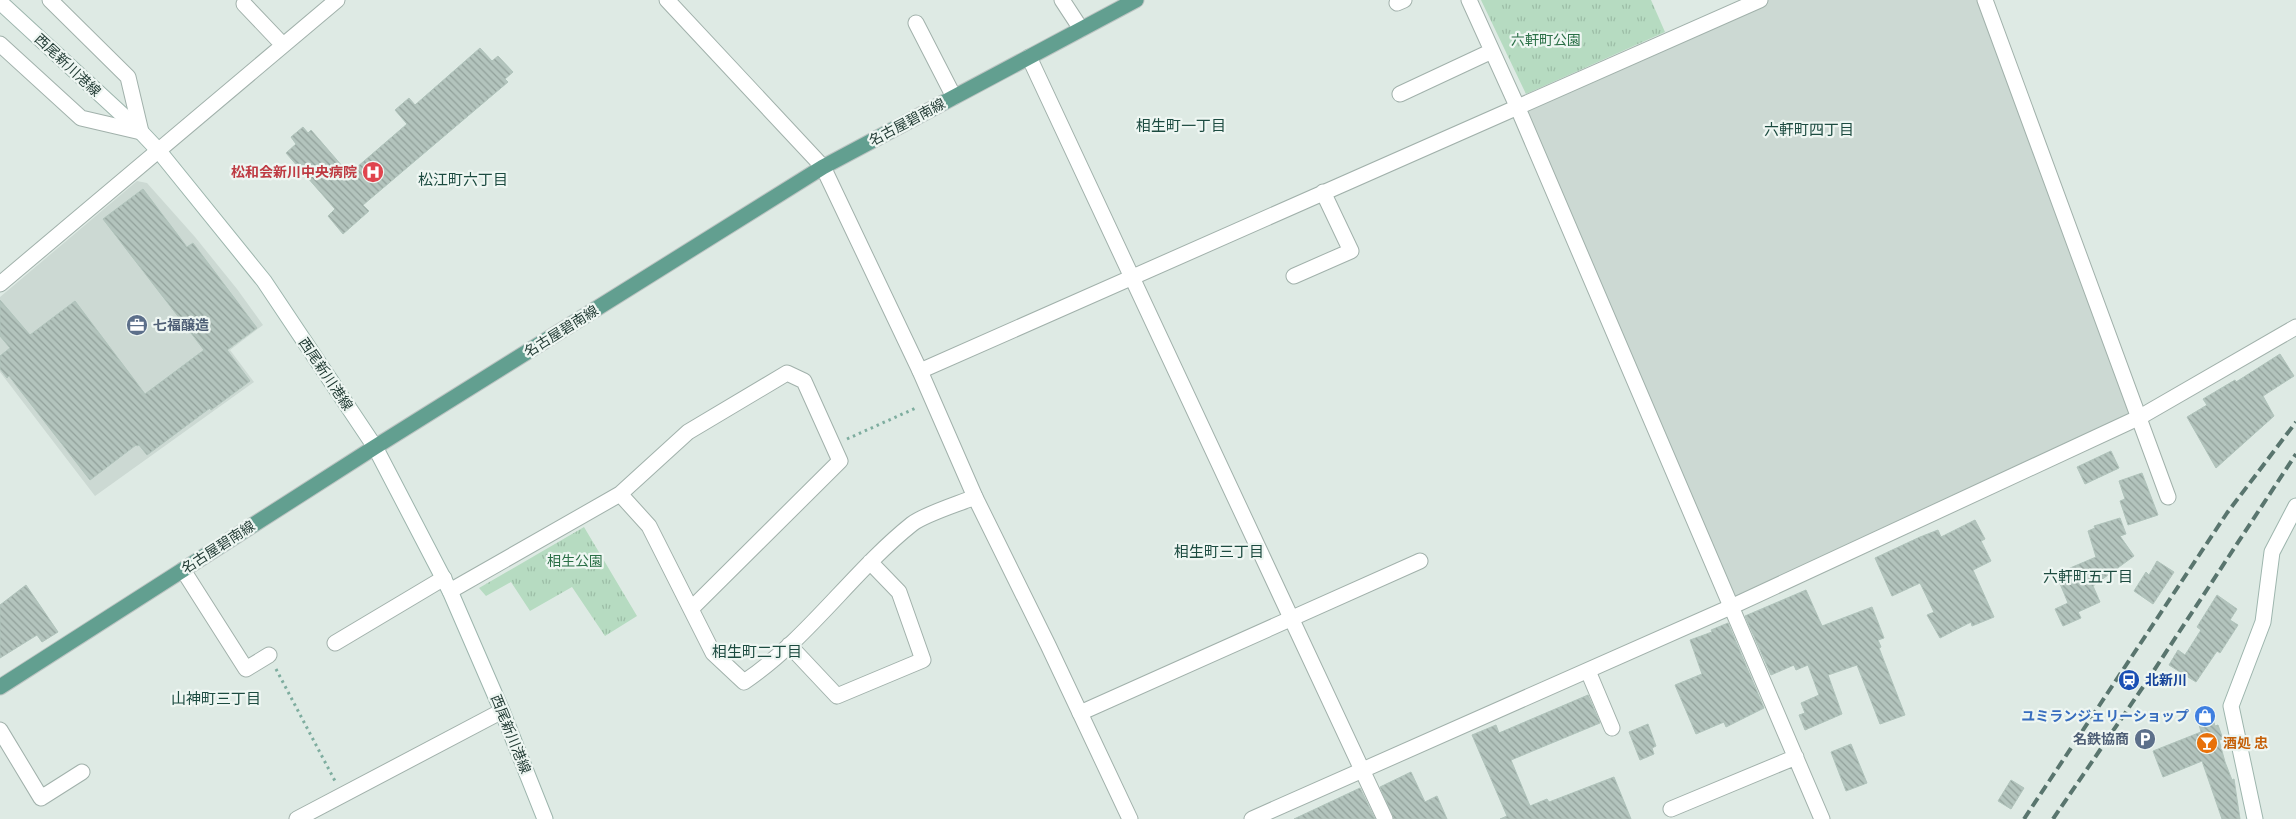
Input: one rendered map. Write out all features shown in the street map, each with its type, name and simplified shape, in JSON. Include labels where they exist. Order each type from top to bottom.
[{"type":"main road","name":"名古屋碧南線","points":[[0,687],[375,447],[823,167],[1136,0]]},
{"type":"street","points":[[0,44],[81,118],[141,132],[128,77],[50,0]]},
{"type":"street","points":[[667,0],[823,167],[920,371],[975,496],[1130,819]]},
{"type":"street","points":[[1062,0],[1081,29]]},
{"type":"street","points":[[1469,0],[1517,106],[1636,388],[1733,606],[1822,819]]},
{"type":"street","points":[[920,371],[1760,0]]},
{"type":"street","points":[[1986,0],[2140,416],[2168,497]]},
{"type":"street","name":"西尾新川港線","points":[[0,2],[141,132],[158,150],[264,281],[375,447],[447,585],[502,710],[545,819]]},
{"type":"street","points":[[0,284],[283,45],[326,3]]},
{"type":"street","points":[[244,4],[283,45]]},
{"type":"street","points":[[916,23],[954,97]]},
{"type":"street","points":[[1400,94],[1492,51]]},
{"type":"street","points":[[1029,57],[1385,819]]},
{"type":"street","points":[[1294,276],[1351,251],[1322,192]]},
{"type":"street","points":[[1252,819],[1733,606],[2140,416],[2296,327]]},
{"type":"street","points":[[335,643],[620,494],[688,432],[787,373],[804,381],[840,462],[691,609]]},
{"type":"street","points":[[620,494],[649,526],[713,653],[744,682],[769,666],[870,562],[914,523],[975,496]]},
{"type":"street","points":[[2255,819],[2230,706],[2263,622],[2272,552],[2294,512]]},
{"type":"street","points":[[1080,713],[1420,561]]},
{"type":"street","points":[[789,645],[837,696],[923,660],[899,592],[870,562]]},
{"type":"street","points":[[183,570],[246,669],[269,655]]},
{"type":"street","points":[[1588,671],[1612,728]]},
{"type":"street","points":[[296,819],[502,710]]},
{"type":"street","points":[[0,730],[41,798],[82,772]]},
{"type":"street","points":[[1670,809],[1796,757]]},
{"type":"path","points":[[833,446],[933,401]]},
{"type":"path","points":[[269,655],[342,795]]},
{"type":"shaded area","points":[[1760,0],[1985,0],[2140,417],[1733,606],[1517,106]]},
{"type":"shaded area","points":[[137,181],[147,183],[195,237],[263,325],[230,350],[254,382],[95,496],[0,372],[0,297]]},
{"type":"green space","name":"六軒町公園","points":[[1481,0],[1651,0],[1665,32],[1526,94]]},
{"type":"green space","name":"相生公園","points":[[584,527],[637,616],[605,636],[572,587],[530,611],[511,582],[486,596],[479,588]]},
{"type":"building","points":[[480,48],[492,61],[498,56],[513,72],[505,79],[508,82],[363,205],[369,211],[343,234],[328,216],[335,209],[286,153],[296,144],[291,137],[303,127],[308,133],[311,130],[349,174],[407,124],[395,110],[409,98],[415,105]]},
{"type":"building","points":[[143,189],[187,247],[193,243],[257,328],[227,350],[250,381],[147,455],[139,445],[136,445],[90,480],[9,376],[7,378],[0,369],[0,356],[10,348],[0,336],[0,300],[30,335],[75,301],[145,394],[204,350],[103,219]]},
{"type":"building","points":[[2280,354],[2294,376],[2263,396],[2274,416],[2216,468],[2187,417],[2207,405],[2203,399],[2235,380],[2236,382]]},
{"type":"building","points":[[2111,451],[2119,468],[2085,484],[2077,467]]},
{"type":"building","points":[[2142,473],[2158,515],[2128,525],[2120,501],[2125,499],[2119,481]]},
{"type":"building","points":[[2120,518],[2126,534],[2120,536],[2134,556],[2093,586],[2100,602],[2078,612],[2081,618],[2063,626],[2055,609],[2068,603],[2056,574],[2096,557],[2088,531],[2095,528],[2094,526]]},
{"type":"building","points":[[1975,520],[1985,539],[1981,541],[1991,561],[1973,570],[1994,617],[1972,626],[1971,622],[1940,638],[1927,615],[1934,612],[1920,583],[1892,596],[1875,558],[1938,530],[1941,537]]},
{"type":"building","points":[[2157,561],[2174,572],[2153,604],[2134,591],[2146,572],[2149,575]]},
{"type":"building","points":[[26,585],[58,632],[42,642],[37,635],[0,658],[0,605]]},
{"type":"building","points":[[1806,590],[1822,626],[1872,607],[1884,638],[1878,640],[1881,647],[1879,648],[1905,715],[1880,724],[1857,665],[1828,675],[1842,714],[1805,730],[1799,715],[1805,713],[1801,703],[1819,695],[1808,665],[1796,670],[1794,665],[1771,675],[1745,616]]},
{"type":"building","points":[[2217,595],[2237,609],[2230,620],[2238,625],[2220,653],[2217,651],[2196,682],[2169,665],[2178,650],[2185,655],[2201,630],[2197,627]]},
{"type":"building","points":[[1728,623],[1764,708],[1726,727],[1724,722],[1696,734],[1675,685],[1702,674],[1690,640],[1712,632],[1711,630]]},
{"type":"building","points":[[1588,695],[1600,723],[1511,760],[1530,806],[1547,799],[1549,802],[1614,777],[1631,819],[1500,819],[1507,816],[1472,735],[1496,725],[1499,733]]},
{"type":"building","points":[[2210,709],[2215,726],[2218,725],[2223,739],[2219,740],[2225,762],[2232,780],[2234,779],[2240,819],[2222,819],[2202,761],[2163,777],[2153,751],[2201,732],[2196,713]]},
{"type":"building","points":[[1648,724],[1656,746],[1652,748],[1654,754],[1640,760],[1629,732]]},
{"type":"building","points":[[1851,744],[1867,783],[1846,791],[1831,752]]},
{"type":"building","points":[[1411,772],[1425,802],[1437,796],[1447,819],[1394,819],[1380,787]]},
{"type":"building","points":[[2011,780],[2024,788],[2011,809],[1998,801]]},
{"type":"building","points":[[1360,788],[1375,819],[1294,819]]},
{"type":"railway","points":[[2024,819],[2227,513],[2296,422]]},
{"type":"railway","points":[[2053,819],[2147,681],[2296,454]]},
{"type":"place","name":"松和会新川中央病院","points":[[373,172]]},
{"type":"place","name":"七福醸造","points":[[137,325]]},
{"type":"place","name":"北新川","points":[[2129,680]]},
{"type":"place","name":"ユミランジェリーショップ","points":[[2205,716]]},
{"type":"place","name":"名鉄協商","points":[[2145,739]]},
{"type":"place","name":"酒処 忠","points":[[2207,743]]},
{"type":"district","name":"相生町一丁目","points":[[1181,126]]},
{"type":"district","name":"六軒町四丁目","points":[[1809,130]]},
{"type":"district","name":"松江町六丁目","points":[[463,180]]},
{"type":"district","name":"相生町三丁目","points":[[1219,552]]},
{"type":"district","name":"六軒町五丁目","points":[[2088,577]]},
{"type":"district","name":"相生町二丁目","points":[[757,652]]},
{"type":"district","name":"山神町三丁目","points":[[216,699]]}]
